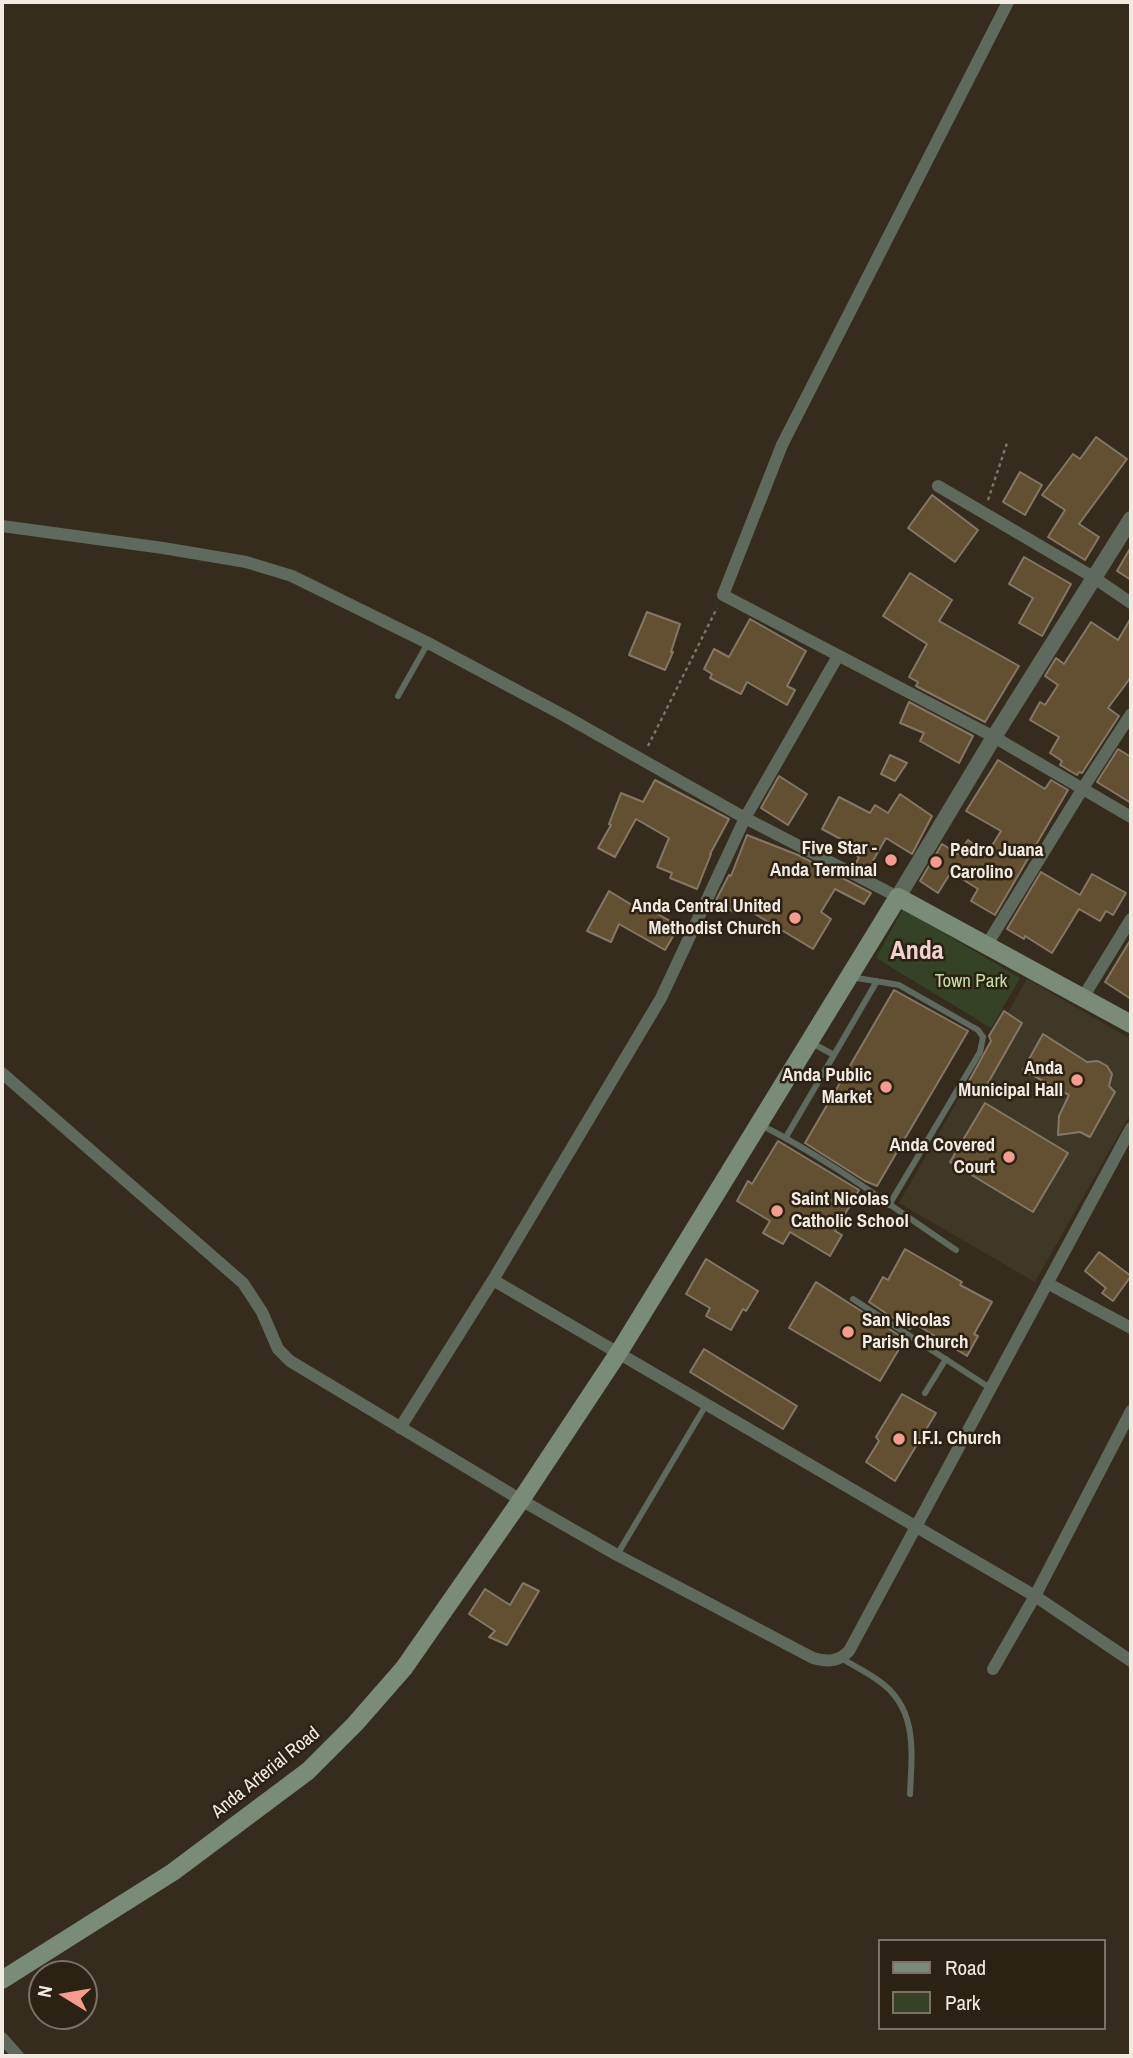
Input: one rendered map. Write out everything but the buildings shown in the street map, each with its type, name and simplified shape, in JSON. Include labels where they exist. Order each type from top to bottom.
[{"type":"main road","points":[[898,897],[1131,1024]]},
{"type":"main road","name":"Anda Arterial Road","points":[[2,1980],[173,1872],[308,1771],[355,1724],[404,1668],[521,1500],[619,1352],[898,897]]},
{"type":"street","points":[[1008,2],[782,444],[723,595],[994,737],[1131,817]]},
{"type":"street","points":[[938,486],[1131,603]]},
{"type":"street","points":[[2,526],[246,562],[292,576],[428,643],[563,715],[745,818],[898,897],[994,737],[1131,519]]},
{"type":"street","points":[[400,1428],[493,1280],[661,998],[745,818],[838,656]]},
{"type":"street","points":[[986,946],[1131,714]]},
{"type":"street","points":[[1082,999],[1131,919]]},
{"type":"street","points":[[2,1073],[243,1283],[262,1312],[273,1339],[290,1361],[617,1555],[813,1658],[824,1661],[841,1658],[849,1651],[1131,1128]]},
{"type":"street","points":[[493,1280],[1035,1597],[1131,1661]]},
{"type":"street","points":[[1047,1283],[1131,1328]]},
{"type":"street","points":[[993,1669],[1035,1597],[1131,1411]]},
{"type":"street","points":[[2,2038],[18,2056]]},
{"type":"lane","points":[[398,696],[428,643]]},
{"type":"lane","points":[[849,977],[899,985],[978,1030],[983,1041],[980,1052],[961,1086],[889,1205]]},
{"type":"lane","points":[[786,1137],[877,981]]},
{"type":"lane","points":[[809,1042],[834,1055]]},
{"type":"lane","points":[[759,1124],[786,1137],[956,1250]]},
{"type":"lane","points":[[853,1299],[990,1388]]},
{"type":"lane","points":[[925,1393],[946,1359]]},
{"type":"lane","points":[[617,1555],[706,1405]]},
{"type":"lane","points":[[841,1658],[880,1681],[895,1695],[905,1711],[911,1730],[910,1794]]},
{"type":"path","points":[[984,513],[1007,443]]},
{"type":"path","points":[[641,761],[723,595]]},
{"type":"shaded area","points":[[1027,979],[1131,1039],[1131,1113],[1035,1282],[899,1203]]},
{"type":"green space","name":"Town Park","points":[[903,909],[1020,978],[991,1028],[876,958]]},
{"type":"place","name":"Five Star - Anda Terminal","points":[[891,860]]},
{"type":"place","name":"Pedro Juana Carolino","points":[[936,862]]},
{"type":"place","name":"Anda Central United Methodist Church","points":[[795,918]]},
{"type":"place","name":"Anda Municipal Hall","points":[[1077,1080]]},
{"type":"place","name":"Anda Public Market","points":[[886,1087]]},
{"type":"place","name":"Anda Covered Court","points":[[1009,1157]]},
{"type":"place","name":"Saint Nicolas Catholic School","points":[[777,1211]]},
{"type":"place","name":"San Nicolas Parish Church","points":[[848,1332]]},
{"type":"place","name":"I.F.I. Church","points":[[899,1439]]},
{"type":"district","name":"Anda","points":[[917,952]]}]
